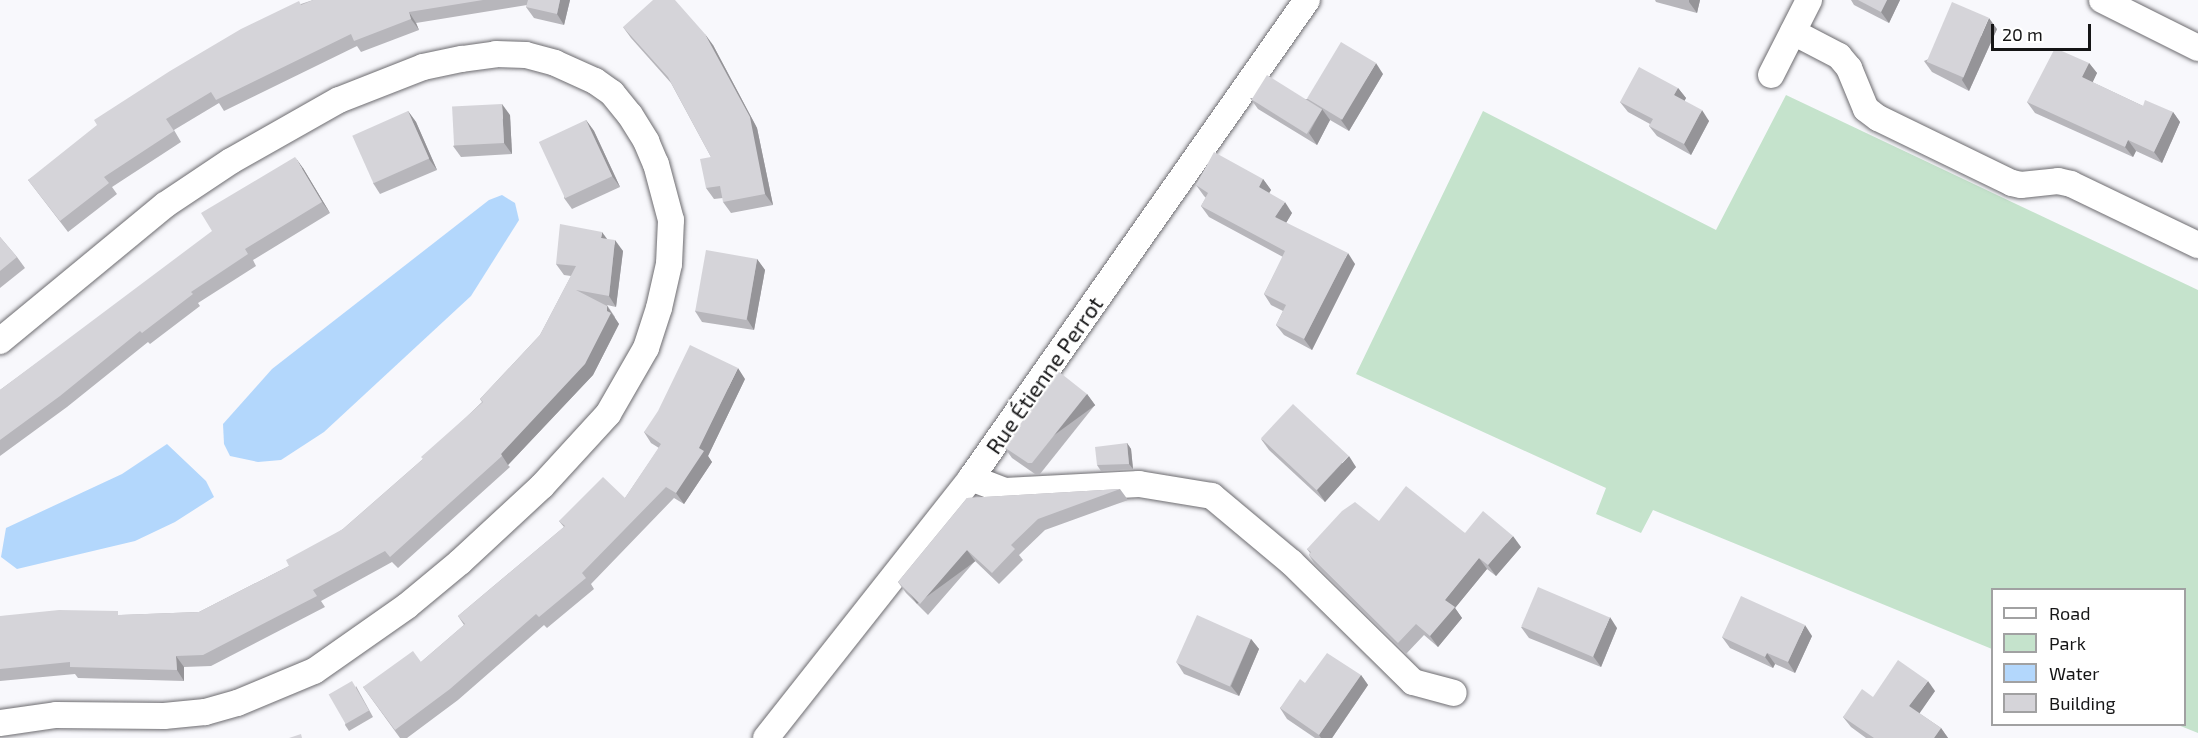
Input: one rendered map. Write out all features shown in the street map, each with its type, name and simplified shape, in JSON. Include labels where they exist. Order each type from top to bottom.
[{"type":"street","name":"Rue Étienne Perrot","points":[[766,738],[971,478],[1307,0]]},
{"type":"street","points":[[1772,75],[1809,0]]},
{"type":"street","points":[[2102,0],[2198,48]]},
{"type":"street","points":[[1793,32],[1839,56],[1849,68],[1866,109],[1878,118],[2012,183],[2021,185],[2058,181],[2070,184],[2198,245]]},
{"type":"street","points":[[0,341],[165,205],[231,161],[339,100],[423,67],[462,59],[496,54],[526,55],[555,63],[595,81],[612,93],[630,115],[646,141],[656,164],[670,220],[669,264],[659,308],[646,348],[608,414],[534,494],[460,562],[398,613],[314,671],[271,691],[205,712],[164,716],[56,715],[0,723]]},
{"type":"street","points":[[971,478],[1005,491],[1138,484],[1212,496],[1291,562],[1413,682],[1454,693]]},
{"type":"green space","points":[[1786,95],[2198,290],[2198,733],[2180,726],[2186,726],[2186,588],[1991,588],[1991,649],[1653,510],[1641,533],[1596,514],[1606,488],[1356,374],[1483,111],[1716,230]]},
{"type":"water","points":[[502,195],[515,203],[519,220],[471,296],[324,432],[281,460],[258,462],[230,456],[224,444],[223,424],[272,369],[489,200]]},
{"type":"water","points":[[167,444],[206,481],[214,497],[175,522],[135,541],[17,569],[1,557],[6,528],[122,474]]},
{"type":"building","points":[[313,0],[483,0],[409,12],[411,19],[354,41],[351,34],[216,100],[211,92],[166,119],[174,131],[104,177],[109,183],[60,221],[28,180],[97,125],[94,120],[170,71],[241,29],[299,1],[301,5]]},
{"type":"building","points":[[528,0],[560,0],[557,14],[526,7]]},
{"type":"building","points":[[653,0],[675,0],[705,34],[750,117],[765,194],[723,202],[720,186],[706,188],[700,159],[711,157],[668,77],[623,27]]},
{"type":"building","points":[[1858,0],[1887,0],[1881,12]]},
{"type":"building","points":[[1952,2],[1989,18],[1963,77],[1927,62]]},
{"type":"building","points":[[1341,42],[1376,63],[1342,120],[1307,99]]},
{"type":"building","points":[[2055,48],[2089,63],[2082,77],[2143,106],[2145,100],[2173,112],[2154,152],[2128,140],[2125,147],[2027,102]]},
{"type":"building","points":[[1639,67],[1678,88],[1674,95],[1702,110],[1684,144],[1649,126],[1653,119],[1620,102]]},
{"type":"building","points":[[1267,75],[1322,109],[1307,134],[1252,100]]},
{"type":"building","points":[[502,104],[504,143],[454,146],[452,107]]},
{"type":"building","points":[[408,111],[429,159],[373,183],[352,136]]},
{"type":"building","points":[[586,120],[612,176],[565,198],[539,142]]},
{"type":"building","points":[[1214,152],[1263,179],[1259,187],[1285,202],[1275,217],[1348,253],[1304,339],[1276,325],[1286,305],[1264,294],[1285,251],[1201,206],[1208,193],[1196,185]]},
{"type":"building","points":[[295,157],[322,202],[245,249],[248,254],[191,292],[193,294],[142,333],[140,331],[60,396],[0,440],[0,390],[212,231],[201,213]]},
{"type":"building","points":[[560,224],[602,232],[601,238],[615,240],[609,296],[576,290],[607,306],[607,311],[611,313],[585,364],[501,454],[502,456],[390,557],[385,551],[313,590],[317,596],[203,655],[176,656],[177,670],[70,667],[70,662],[0,669],[0,616],[59,610],[118,611],[118,615],[199,612],[289,566],[286,560],[343,529],[423,459],[421,457],[483,402],[480,399],[540,335],[576,266],[556,264]]},
{"type":"building","points":[[0,237],[17,257],[0,271]]},
{"type":"building","points":[[706,250],[757,259],[746,320],[695,311]]},
{"type":"building","points":[[690,345],[738,368],[699,448],[704,451],[676,493],[666,487],[582,573],[586,578],[539,617],[536,614],[450,689],[395,730],[363,687],[413,651],[421,662],[465,624],[458,616],[565,526],[559,521],[603,477],[625,498],[661,444],[644,432],[658,411]]},
{"type":"building","points":[[1058,371],[1087,394],[1032,463],[1028,463],[1004,447]]},
{"type":"building","points":[[1293,404],[1349,456],[1317,490],[1261,438]]},
{"type":"building","points":[[1127,443],[1129,464],[1097,465],[1095,447]]},
{"type":"building","points":[[1406,486],[1465,533],[1483,511],[1513,536],[1488,565],[1479,558],[1445,600],[1455,607],[1430,636],[1416,624],[1398,643],[1309,555],[1311,552],[1307,549],[1342,511],[1355,502],[1379,521]]},
{"type":"building","points":[[1120,489],[1038,519],[1011,545],[1015,549],[992,573],[967,550],[920,604],[898,582],[967,498]]},
{"type":"building","points":[[1538,587],[1610,617],[1593,657],[1521,627]]},
{"type":"building","points":[[1741,596],[1805,625],[1788,662],[1767,653],[1765,657],[1722,637]]},
{"type":"building","points":[[1197,615],[1251,639],[1230,687],[1176,663]]},
{"type":"building","points":[[1327,653],[1361,675],[1319,735],[1280,708],[1300,679],[1305,683]]},
{"type":"building","points":[[1898,660],[1928,681],[1909,706],[1941,728],[1934,738],[1874,738],[1843,717],[1862,689],[1873,697]]},
{"type":"building","points":[[352,681],[369,710],[346,724],[329,694]]},
{"type":"building","points":[[301,734],[302,738],[289,738]]}]
